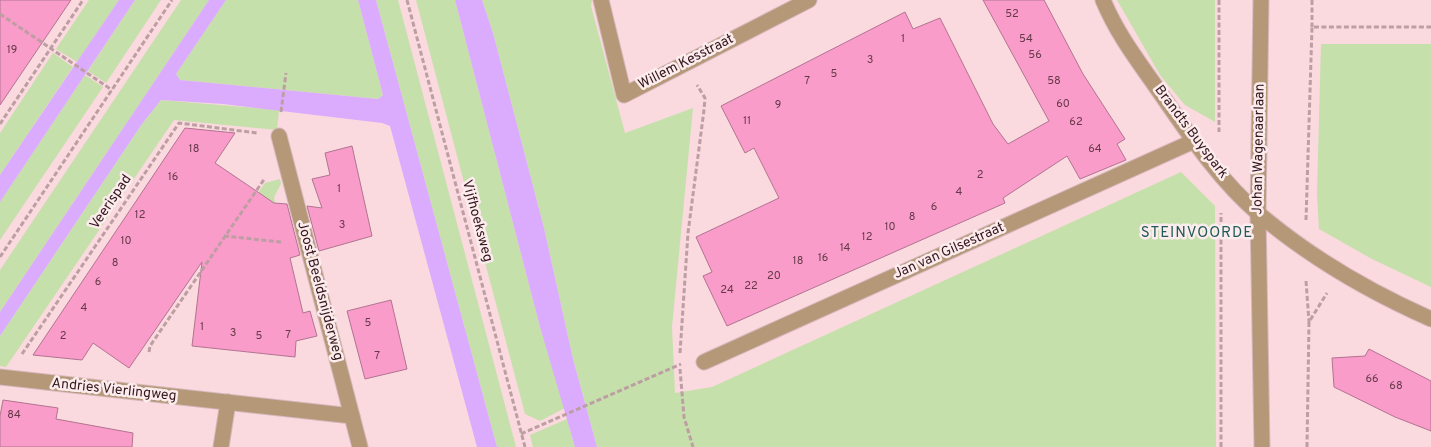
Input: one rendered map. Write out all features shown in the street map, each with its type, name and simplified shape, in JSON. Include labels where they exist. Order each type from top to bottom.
[{"type":"street","name":"Willem Kesstraat","points":[[601,0],[624,94],[809,0]]},
{"type":"street","name":"Brandts Buyspark","points":[[1104,0],[1116,29],[1194,141],[1220,174],[1258,214],[1305,248],[1382,297],[1431,319]]},
{"type":"street","name":"Johan Wagenaarlaan","points":[[1261,0],[1258,214],[1262,447]]},
{"type":"street","name":"Joost Beeldsnijderweg","points":[[279,136],[360,447]]},
{"type":"street","name":"Jan van Gilsestraat","points":[[704,362],[1194,141]]},
{"type":"street","name":"Andries Vierlingweg","points":[[3,377],[352,416]]},
{"type":"street","points":[[222,447],[228,402]]},
{"type":"path","points":[[0,124],[83,0]]},
{"type":"path","points":[[0,257],[172,0]]},
{"type":"path","name":"Vijfhoeksweg","points":[[407,0],[524,447]]},
{"type":"path","points":[[1219,0],[1219,134]]},
{"type":"path","points":[[1307,447],[1308,322],[1305,248],[1312,0]]},
{"type":"path","points":[[0,14],[112,90]]},
{"type":"path","points":[[1312,27],[1431,27]]},
{"type":"path","points":[[684,63],[705,98],[688,233],[679,364],[684,417],[693,447]]},
{"type":"path","points":[[280,119],[286,73]]},
{"type":"path","name":"Veerispad","points":[[3,377],[178,123],[279,136]]},
{"type":"path","points":[[149,352],[150,346],[266,177],[287,167]]},
{"type":"path","points":[[1220,174],[1221,447]]},
{"type":"path","points":[[224,236],[308,246]]},
{"type":"path","points":[[1308,322],[1341,272]]},
{"type":"path","points":[[521,434],[667,369]]},
{"type":"green space","points":[[89,0],[119,0],[77,62],[56,49]]},
{"type":"green space","points":[[135,0],[161,0],[106,83],[88,71]]},
{"type":"green space","points":[[181,0],[209,0],[0,312],[0,270]]},
{"type":"green space","points":[[226,0],[358,0],[383,95],[378,99],[180,80],[176,74]]},
{"type":"green space","points":[[376,0],[398,0],[516,447],[497,447]]},
{"type":"green space","points":[[416,0],[455,0],[540,327],[565,408],[540,421],[525,414]]},
{"type":"green space","points":[[482,0],[592,0],[591,6],[625,133],[693,108],[672,327],[675,393],[712,387],[1181,172],[1215,206],[1216,447],[597,447],[573,359],[544,228],[493,33]]},
{"type":"green space","points":[[1117,0],[1215,0],[1215,122],[1185,105],[1160,75]]},
{"type":"green space","points":[[1321,44],[1431,44],[1431,287],[1372,259],[1319,229],[1317,194]]},
{"type":"green space","points":[[53,53],[73,67],[0,175],[0,133]]},
{"type":"green space","points":[[85,75],[103,87],[0,240],[0,202]]},
{"type":"green space","points":[[161,100],[279,110],[277,130],[174,120],[6,367],[0,366],[0,336],[142,124]]},
{"type":"green space","points":[[280,179],[281,184],[274,197],[279,225],[230,233],[265,183]]},
{"type":"green space","points":[[567,419],[575,447],[533,447],[530,435]]},
{"type":"shaded area","points":[[119,0],[135,0],[0,202],[0,175]]},
{"type":"shaded area","points":[[209,0],[226,0],[176,74],[180,80],[378,99],[383,95],[358,0],[376,0],[497,447],[477,447],[390,126],[382,123],[223,104],[161,100],[142,124],[0,336],[0,312]]},
{"type":"shaded area","points":[[455,0],[482,0],[493,33],[544,228],[573,359],[597,447],[575,447],[540,327]]},
{"type":"building","points":[[0,0],[71,0],[0,105]]},
{"type":"building","points":[[983,0],[1044,0],[1083,74],[1125,139],[1117,144],[1126,160],[1080,179],[1067,156],[1003,198],[1005,203],[727,326],[703,276],[712,272],[696,237],[779,198],[754,148],[745,153],[721,106],[905,12],[913,29],[940,18],[993,124],[1008,144],[1049,121]]},
{"type":"building","points":[[185,128],[235,133],[215,163],[274,203],[287,204],[300,255],[290,258],[303,313],[310,311],[317,336],[296,341],[295,357],[192,346],[202,262],[129,368],[93,343],[82,360],[33,355]]},
{"type":"building","points":[[352,146],[372,236],[319,251],[307,206],[322,208],[312,179],[330,175],[325,153]]},
{"type":"building","points":[[391,300],[407,369],[365,379],[347,311]]},
{"type":"building","points":[[1369,349],[1431,381],[1431,431],[1395,417],[1334,387],[1332,358],[1365,356]]},
{"type":"building","points":[[3,400],[58,408],[56,419],[133,433],[132,447],[0,447],[0,416]]},
{"type":"district","name":"STEINVOORDE","points":[[1197,233]]}]
